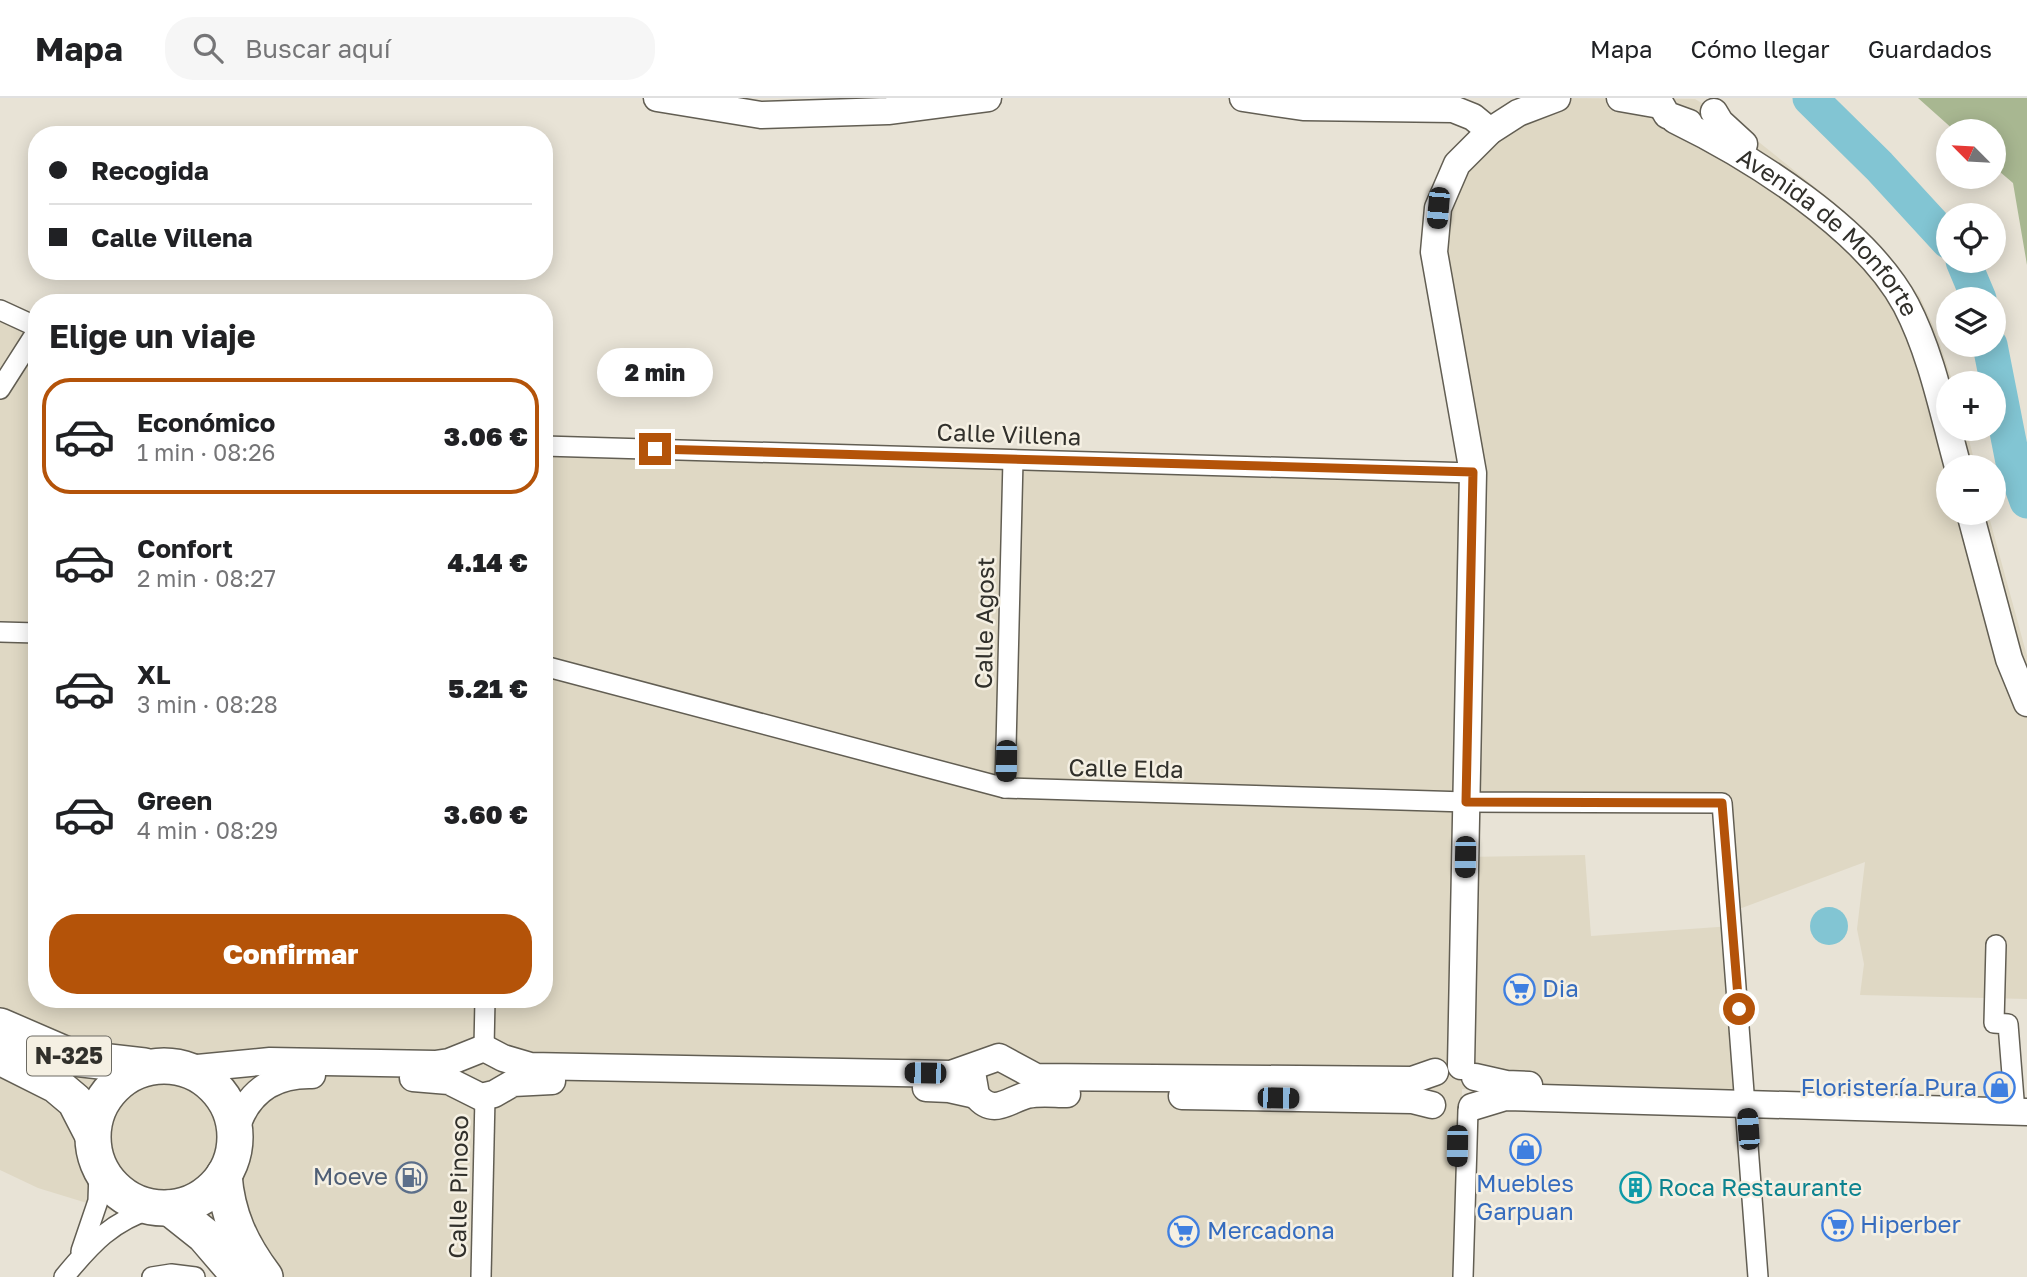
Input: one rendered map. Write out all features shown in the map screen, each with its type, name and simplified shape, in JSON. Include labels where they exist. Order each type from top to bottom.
[{"type":"highway","name":"N-325","points":[[0,1026],[74,1058],[144,1066],[174,1064],[187,1069],[206,1078],[221,1093],[231,1112],[236,1133]]},
{"type":"highway","name":"N-325","points":[[0,1057],[57,1085],[75,1101],[92,1134],[99,1171]]},
{"type":"highway","name":"N-325","points":[[92,1134],[104,1098],[114,1086],[144,1066]]},
{"type":"highway","points":[[162,1208],[191,1203],[210,1192],[224,1175],[233,1155],[236,1133]]},
{"type":"highway","points":[[99,1171],[115,1189],[131,1200],[162,1208],[204,1235],[240,1277]]},
{"type":"highway","points":[[224,1175],[232,1220],[246,1252],[265,1277]]},
{"type":"main road","points":[[657,98],[761,115],[888,111],[988,98]]},
{"type":"main road","points":[[1243,98],[1303,107],[1453,109],[1473,117],[1490,131]]},
{"type":"main road","points":[[1457,1109],[1478,1092],[1457,1071],[1473,472],[1434,252],[1438,208],[1457,164],[1490,131],[1518,113],[1557,98]]},
{"type":"main road","points":[[1620,98],[1664,108],[1695,123],[1720,102]]},
{"type":"main road","name":"Avenida de Monforte","points":[[1720,102],[1734,137],[1823,202],[1891,267],[1915,300],[1931,335],[1941,371]]},
{"type":"main road","name":"Avenida de Monforte","points":[[1664,108],[1771,174],[1850,237],[1881,270],[1905,303],[1921,338],[1955,455]]},
{"type":"main road","points":[[1973,525],[2009,659],[2027,703]]},
{"type":"main road","points":[[1982,525],[2018,654],[2027,677]]},
{"type":"main road","points":[[187,1069],[270,1061],[435,1064],[483,1054],[530,1066],[938,1074],[964,1071],[999,1057],[1036,1077],[1412,1080],[1457,1071],[1506,1084],[1746,1098],[2021,1107]]},
{"type":"main road","points":[[483,1054],[458,1072],[483,1091]]},
{"type":"main road","points":[[483,1054],[507,1074],[483,1091]]},
{"type":"main road","points":[[976,1095],[973,1080],[980,1064]]},
{"type":"main road","points":[[1014,1101],[1022,1086],[1019,1070]]},
{"type":"main road","points":[[1457,1071],[1427,1090],[1457,1109]]},
{"type":"main road","points":[[236,1133],[243,1108],[250,1098],[268,1084],[284,1077],[436,1079],[483,1091],[527,1081],[949,1089],[976,1095],[992,1106],[1003,1106],[1037,1094],[1412,1100],[1457,1109],[1505,1097],[1746,1098]]},
{"type":"street","points":[[0,310],[28,324]]},
{"type":"street","points":[[0,389],[28,344]]},
{"type":"street","name":"Calle Villena","points":[[553,446],[1473,472]]},
{"type":"street","name":"Calle Agost","points":[[1005,788],[1013,460]]},
{"type":"street","points":[[0,632],[28,634]]},
{"type":"street","name":"Calle Elda","points":[[553,668],[1005,788],[1466,802],[1722,803],[1746,1098]]},
{"type":"street","points":[[1996,945],[1994,1023],[2008,1024],[2021,1107]]},
{"type":"street","points":[[483,1054],[485,1008]]},
{"type":"street","name":"Calle Pinoso","points":[[481,1277],[483,1091]]},
{"type":"street","points":[[1746,1098],[1758,1277]]},
{"type":"street","points":[[1455,1277],[1457,1109]]},
{"type":"street","points":[[1457,1109],[1464,1277]]},
{"type":"street","points":[[70,1270],[88,1237],[98,1201],[99,1171]]},
{"type":"street","points":[[70,1270],[107,1230],[128,1216],[162,1208]]},
{"type":"street","points":[[152,1277],[171,1274],[195,1277]]},
{"type":"shaded area","points":[[1557,98],[1695,99],[1735,123],[1836,204],[1895,263],[1920,297],[1936,332],[1936,357],[1944,357],[1949,371],[1936,371],[1936,441],[1969,441],[1973,455],[1936,455],[1936,525],[1991,525],[2027,656],[2027,999],[1860,995],[1864,964],[1857,929],[1865,862],[1731,912],[1722,803],[1466,802],[1465,857],[1585,855],[1591,936],[1732,926],[1746,1097],[1462,1089],[1460,1277],[249,1277],[157,1219],[139,1219],[38,1188],[0,1170],[0,310],[28,323],[28,1008],[553,1008],[553,446],[1472,472],[1434,252],[1457,164]]},
{"type":"green space","points":[[1918,98],[2027,98],[2027,265],[2013,183],[2006,177],[2006,119],[1942,119]]},
{"type":"water","points":[[1829,907],[1843,912],[1848,926],[1843,940],[1829,945],[1815,940],[1810,926],[1815,912]]},
{"type":"waterway","points":[[1810,98],[1879,166],[1936,228]]},
{"type":"waterway","points":[[1968,273],[1974,287]]},
{"type":"waterway","points":[[1992,357],[2013,462],[2027,501]]},
{"type":"place","name":"Dia","points":[[1519,989]]},
{"type":"place","name":"Floristería Pura","points":[[2000,1088]]},
{"type":"place","name":"Muebles Garpuan","points":[[1525,1150]]},
{"type":"place","name":"Moeve","points":[[411,1177]]},
{"type":"place","name":"Roca Restaurante","points":[[1635,1188]]},
{"type":"place","name":"Hiperber","points":[[1837,1225]]},
{"type":"place","name":"Mercadona","points":[[1184,1231]]},
{"type":"route","points":[[655,449],[1473,472],[1466,802],[1722,803],[1739,1009]]}]
